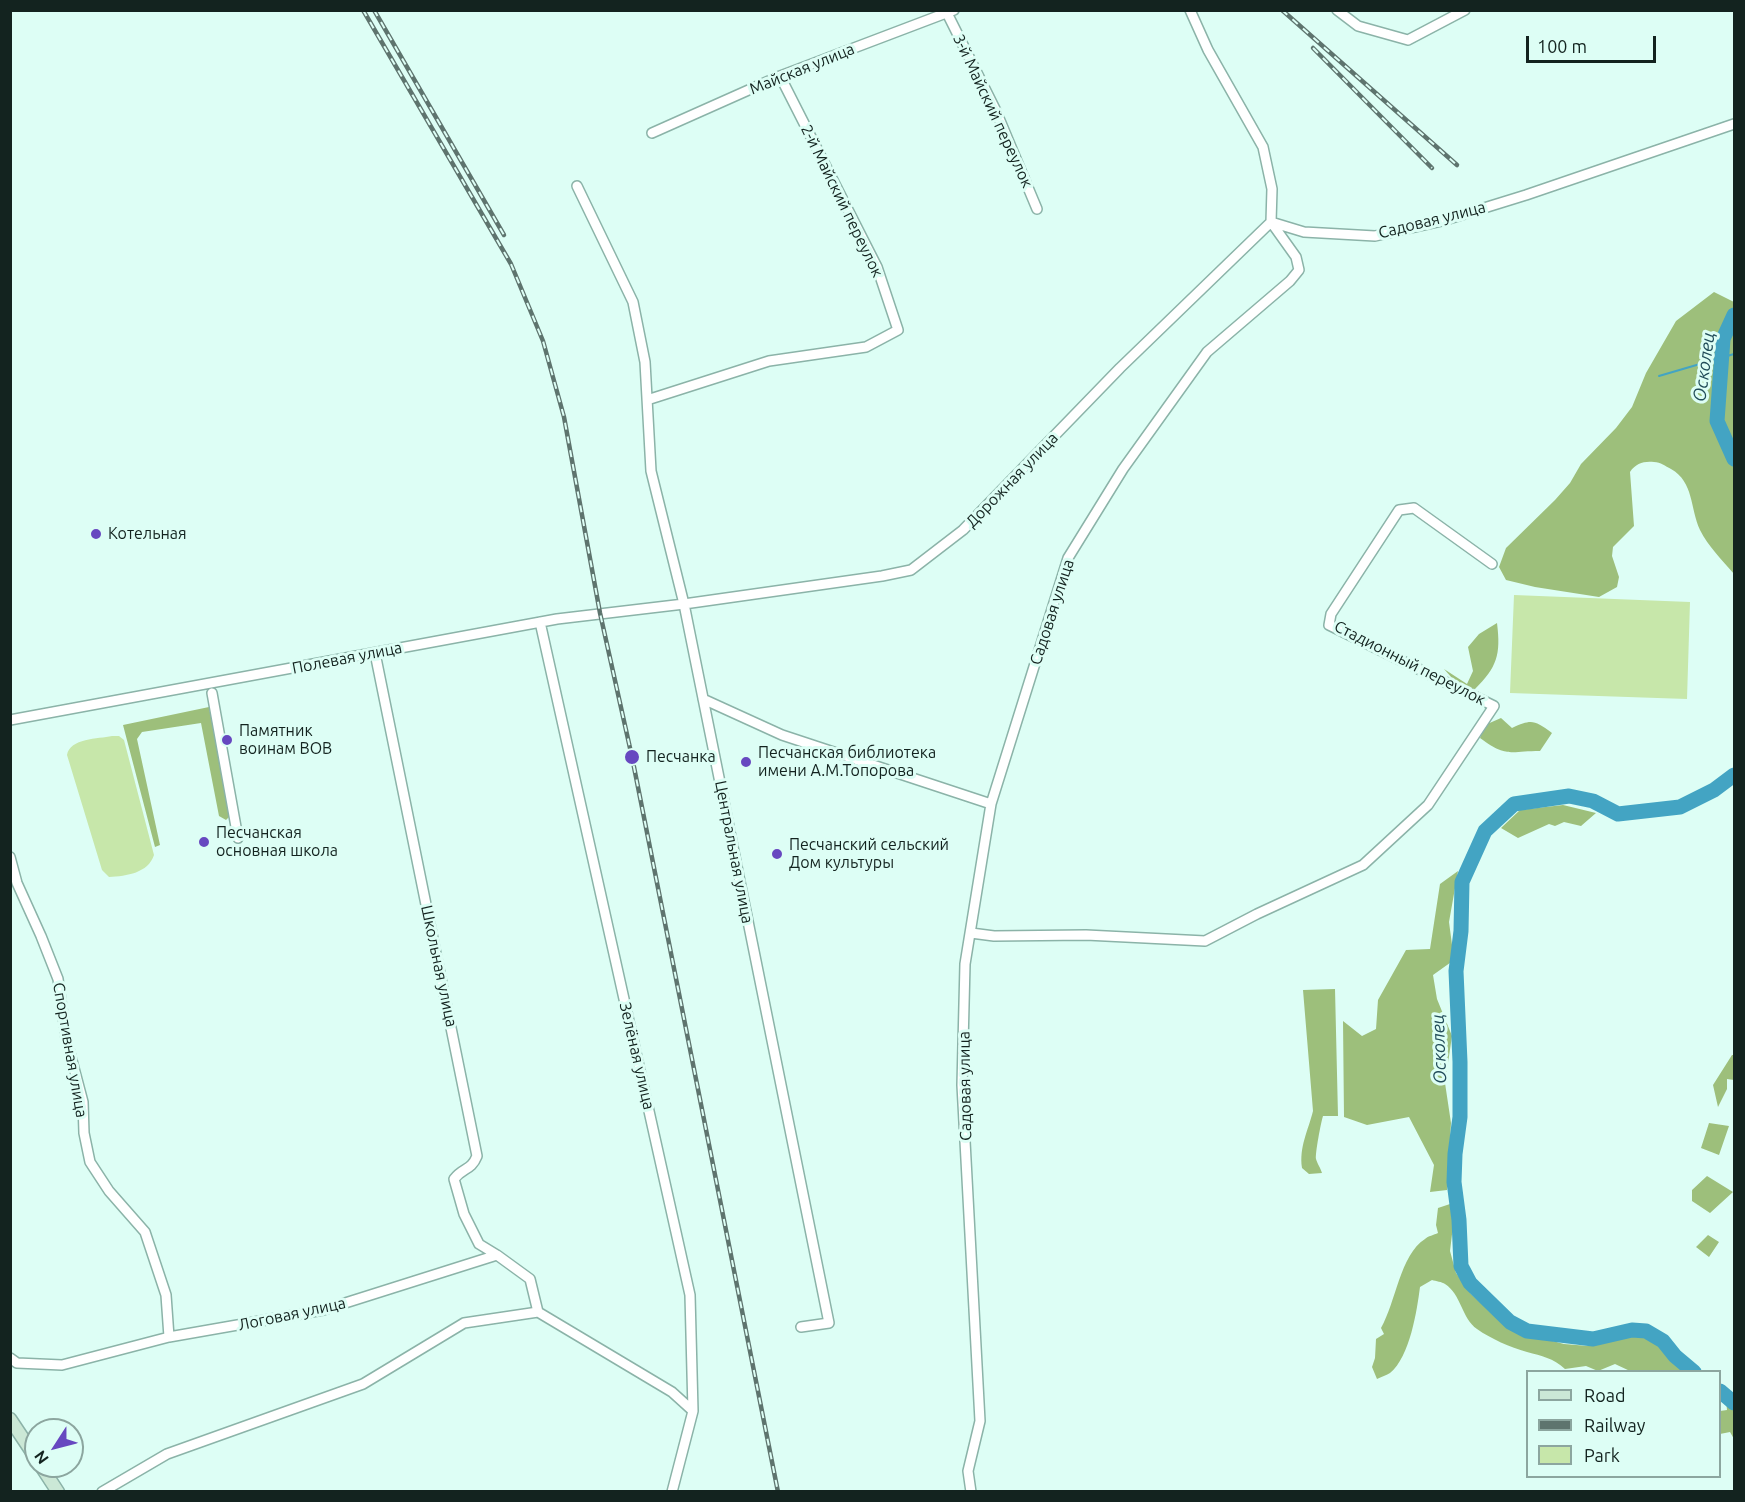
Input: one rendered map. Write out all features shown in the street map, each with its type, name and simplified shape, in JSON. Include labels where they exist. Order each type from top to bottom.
[{"type":"street","points":[[1190,10],[1208,50],[1263,147],[1272,189],[1271,222]]},
{"type":"street","points":[[1337,10],[1358,26],[1407,40],[1465,10]]},
{"type":"street","name":"Майская улица","points":[[652,133],[780,76],[950,12]]},
{"type":"street","name":"3-й Майский переулок","points":[[950,12],[996,111],[1037,209]]},
{"type":"street","name":"2-й Майский переулок","points":[[647,400],[769,362],[866,347],[898,330],[877,267],[780,76]]},
{"type":"street","name":"Садовая улица","points":[[1271,222],[1304,232],[1375,236],[1442,221],[1516,198],[1734,124]]},
{"type":"street","name":"Центральная улица","points":[[577,186],[633,302],[645,362],[651,471],[684,604],[829,1323],[801,1327]]},
{"type":"street","name":"Садовая улица","points":[[971,1491],[968,1471],[980,1421],[962,1085],[965,964],[991,804],[1068,558],[1123,469],[1207,352],[1290,281],[1299,270],[1296,257],[1271,222]]},
{"type":"street","name":"Дорожная улица","points":[[684,604],[911,570],[963,530],[1120,368],[1271,222]]},
{"type":"street","name":"Стадионный переулок","points":[[971,933],[994,936],[1086,935],[1205,940],[1363,865],[1428,805],[1494,706],[1329,625],[1331,614],[1399,510],[1414,508],[1492,564]]},
{"type":"street","name":"Полевая улица","points":[[10,720],[540,622],[684,604]]},
{"type":"street","name":"Зелёная улица","points":[[540,622],[690,1295],[693,1411],[672,1491]]},
{"type":"street","name":"Школьная улица","points":[[375,653],[477,1156],[473,1166],[458,1173],[454,1179],[464,1214],[479,1244],[496,1256]]},
{"type":"street","points":[[212,693],[238,838]]},
{"type":"street","points":[[703,699],[782,735],[991,804]]},
{"type":"street","name":"Спортивная улица","points":[[10,857],[17,883],[58,979],[66,1038],[83,1102],[84,1133],[90,1162],[109,1191],[145,1232],[166,1295],[169,1337]]},
{"type":"street","points":[[496,1256],[530,1279],[538,1312]]},
{"type":"street","name":"Логовая улица","points":[[10,1358],[17,1363],[62,1365],[169,1337],[323,1310],[496,1256]]},
{"type":"street","points":[[102,1491],[167,1454],[363,1384],[464,1323],[538,1312],[672,1392],[693,1411]]},
{"type":"street","points":[[672,1392],[692,1389]]},
{"type":"street","points":[[10,1419],[24,1440]]},
{"type":"street","points":[[49,1478],[58,1491]]},
{"type":"green space","points":[[1714,292],[1734,302],[1734,574],[1703,536],[1684,481],[1665,465],[1644,462],[1630,472],[1634,526],[1613,547],[1612,556],[1619,577],[1617,587],[1599,597],[1506,580],[1499,567],[1506,548],[1555,500],[1570,483],[1581,464],[1616,428],[1632,407],[1646,373],[1676,321]]},
{"type":"green space","points":[[1514,595],[1690,602],[1687,699],[1510,693]]},
{"type":"green space","points":[[1497,623],[1498,652],[1493,667],[1475,689],[1460,687],[1444,669],[1467,684],[1473,671],[1468,647],[1479,634]]},
{"type":"green space","points":[[209,707],[230,816],[226,820],[219,816],[201,723],[142,732],[137,739],[160,845],[155,847],[123,725]]},
{"type":"green space","points":[[1501,718],[1512,728],[1533,722],[1552,733],[1540,751],[1503,751],[1480,738],[1485,725]]},
{"type":"green space","points":[[119,736],[124,740],[154,855],[142,870],[109,877],[102,870],[67,755],[69,749],[79,742]]},
{"type":"green space","points":[[1563,805],[1596,813],[1581,826],[1564,822],[1555,826],[1549,824],[1518,838],[1501,828],[1520,810]]},
{"type":"green space","points":[[1458,871],[1449,922],[1454,960],[1433,975],[1437,999],[1452,1036],[1445,1083],[1451,1123],[1447,1190],[1430,1192],[1434,1165],[1409,1117],[1367,1125],[1344,1117],[1343,1021],[1362,1036],[1376,1029],[1378,1000],[1406,950],[1430,949],[1440,884]]},
{"type":"green space","points":[[1335,989],[1338,1116],[1323,1116],[1316,1156],[1322,1173],[1309,1174],[1302,1168],[1301,1160],[1313,1111],[1303,990]]},
{"type":"green space","points":[[1734,1055],[1734,1080],[1727,1079],[1727,1089],[1718,1107],[1713,1085]]},
{"type":"green space","points":[[1709,1123],[1729,1126],[1719,1155],[1701,1148]]},
{"type":"green space","points":[[1707,1176],[1733,1192],[1710,1213],[1692,1201],[1692,1190]]},
{"type":"green space","points":[[1450,1204],[1453,1226],[1450,1251],[1456,1273],[1471,1294],[1505,1325],[1522,1333],[1564,1344],[1588,1346],[1631,1335],[1646,1334],[1656,1338],[1667,1353],[1687,1370],[1628,1370],[1615,1364],[1600,1370],[1586,1366],[1565,1369],[1552,1360],[1507,1345],[1477,1329],[1468,1319],[1450,1288],[1444,1283],[1432,1280],[1420,1287],[1411,1333],[1403,1356],[1390,1373],[1377,1379],[1372,1367],[1376,1339],[1384,1334],[1381,1328],[1410,1256],[1426,1238],[1438,1233],[1436,1225],[1438,1208]]},
{"type":"green space","points":[[1708,1235],[1719,1242],[1709,1257],[1696,1247]]},
{"type":"green space","points":[[1725,1389],[1734,1393],[1734,1439],[1730,1432],[1721,1434],[1721,1411],[1727,1410]]},
{"type":"waterway","name":"Осколец","points":[[1734,315],[1723,339],[1717,421],[1734,459]]},
{"type":"waterway","points":[[1659,376],[1734,354]]},
{"type":"waterway","name":"Осколец","points":[[1692,1370],[1675,1356],[1663,1341],[1646,1331],[1632,1330],[1593,1339],[1527,1331],[1510,1322],[1470,1283],[1461,1266],[1459,1220],[1454,1182],[1460,1117],[1456,971],[1461,931],[1462,882],[1485,831],[1514,804],[1569,796],[1593,801],[1618,814],[1680,807],[1714,790],[1734,775]]},
{"type":"waterway","name":"Осколец","points":[[1721,1392],[1734,1403]]},
{"type":"railway","points":[[363,10],[511,264],[543,341],[564,417],[600,613],[632,757],[778,1492]]},
{"type":"railway","points":[[374,10],[504,235]]},
{"type":"railway","points":[[1282,10],[1457,165]]},
{"type":"railway","points":[[1313,48],[1432,168]]},
{"type":"place","name":"Котельная","points":[[96,534]]},
{"type":"place","name":"Памятник воинам ВОВ","points":[[227,740]]},
{"type":"place","name":"Песчанка","points":[[632,757]]},
{"type":"place","name":"Песчанская библиотека имени А.М.Топорова","points":[[746,762]]},
{"type":"place","name":"Песчанская основная школа","points":[[204,842]]},
{"type":"place","name":"Песчанский сельский Дом культуры","points":[[777,854]]}]
